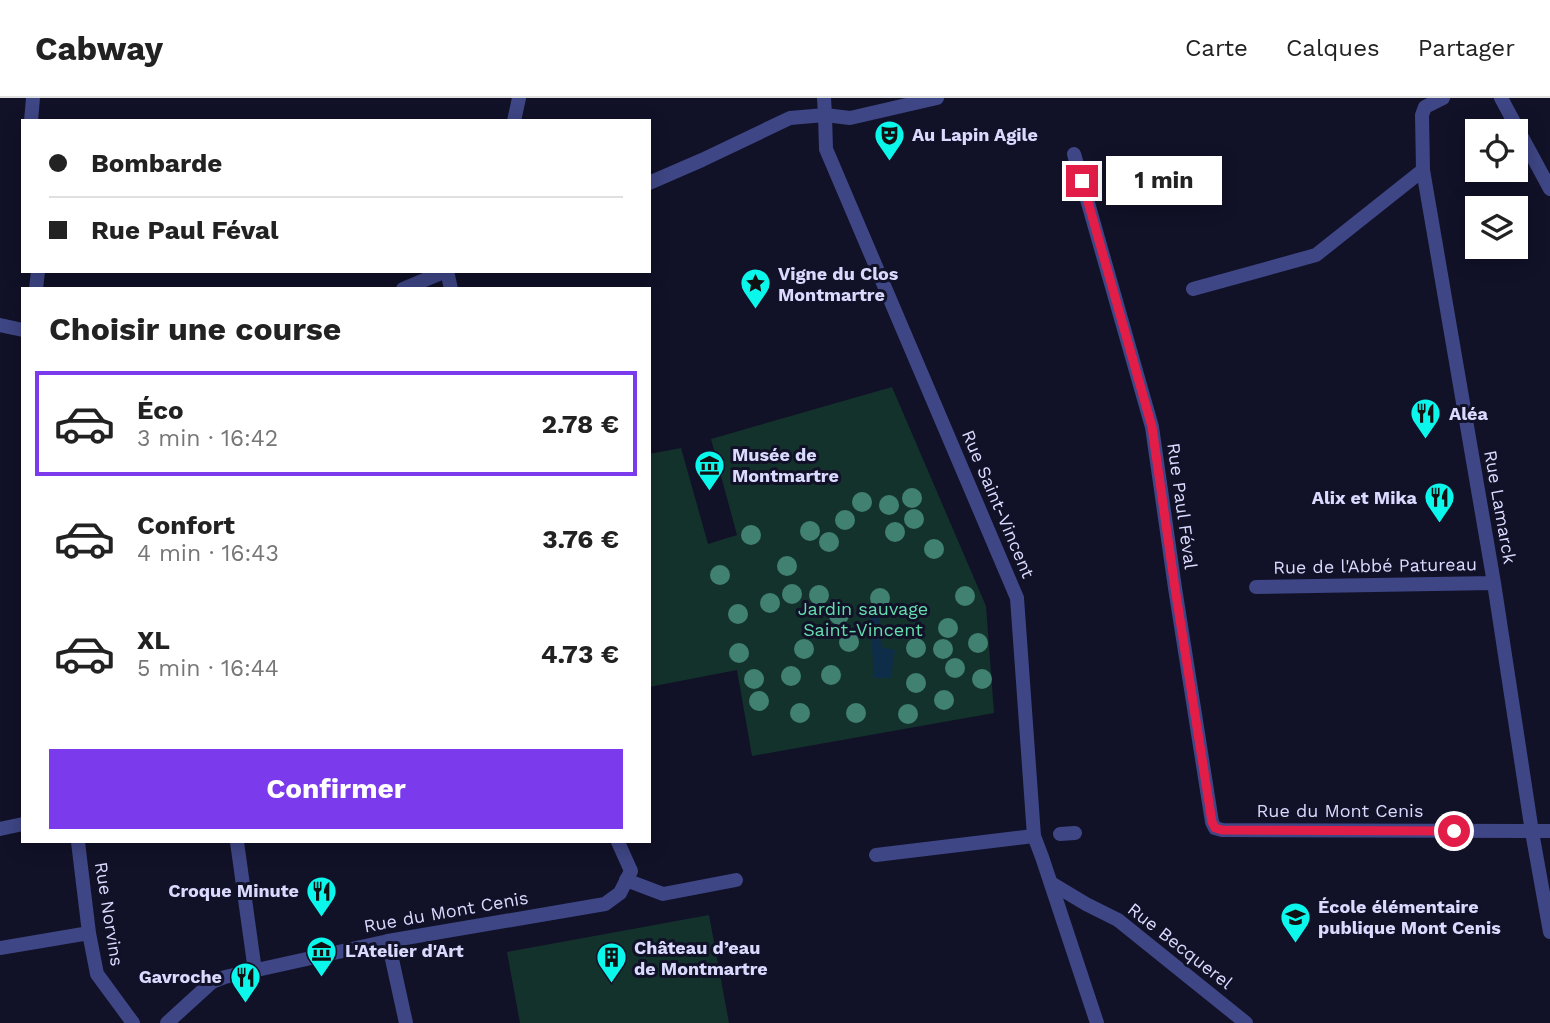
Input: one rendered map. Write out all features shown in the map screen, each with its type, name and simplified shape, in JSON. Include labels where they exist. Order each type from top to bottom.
[{"type":"street","points":[[31,119],[33,98]]},
{"type":"street","points":[[514,119],[519,98]]},
{"type":"street","name":"Rue Saint-Vincent","points":[[824,98],[826,149],[1017,598],[1034,836],[1097,1023]]},
{"type":"street","points":[[651,182],[790,118],[825,115],[850,118],[937,98]]},
{"type":"street","name":"Rue Lamarck","points":[[1443,98],[1425,107],[1422,115],[1423,170],[1494,583],[1550,932]]},
{"type":"street","points":[[1501,98],[1550,189]]},
{"type":"street","name":"Rue Paul Féval","points":[[1074,154],[1152,427],[1175,588],[1215,828]]},
{"type":"street","points":[[1193,289],[1316,255],[1423,170]]},
{"type":"street","points":[[408,287],[442,273]]},
{"type":"street","points":[[0,325],[21,330]]},
{"type":"street","name":"Rue de l'Abbé Patureau","points":[[1256,587],[1494,583]]},
{"type":"street","points":[[0,829],[21,824]]},
{"type":"street","name":"Rue du Mont Cenis","points":[[1215,828],[1550,831]]},
{"type":"street","points":[[876,855],[1034,836]]},
{"type":"street","name":"Rue Norvins","points":[[78,843],[97,974],[133,1023]]},
{"type":"street","points":[[237,843],[255,971]]},
{"type":"street","points":[[618,843],[631,871],[626,880],[663,894],[736,880]]},
{"type":"street","name":"Rue du Mont Cenis","points":[[167,1023],[212,982],[225,977],[388,941],[605,904],[620,893],[626,880]]},
{"type":"street","name":"Rue Becquerel","points":[[1051,883],[1118,920],[1246,1023]]},
{"type":"street","points":[[0,948],[89,933]]},
{"type":"street","points":[[388,941],[406,1023]]},
{"type":"green space","name":"Jardin sauvage Saint-Vincent","points":[[892,387],[986,606],[994,713],[752,756],[737,670],[651,687],[651,454],[681,448],[708,544],[737,535],[711,439]]},
{"type":"green space","points":[[709,915],[729,1023],[520,1023],[507,952]]},
{"type":"water","points":[[870,615],[880,615],[881,647],[895,650],[891,678],[874,678]]},
{"type":"place","name":"Au Lapin Agile","points":[[889,162]]},
{"type":"place","name":"Vigne du Clos Montmartre","points":[[755,311]]},
{"type":"place","name":"Aléa","points":[[1426,441]]},
{"type":"place","name":"Musée de Montmartre","points":[[709,492]]},
{"type":"place","name":"Alix et Mika","points":[[1440,525]]},
{"type":"place","name":"Croque Minute","points":[[322,918]]},
{"type":"place","name":"École élémentaire publique Mont Cenis","points":[[1295,944]]},
{"type":"place","name":"L'Atelier d'Art","points":[[322,978]]},
{"type":"place","name":"Château d’eau de Montmartre","points":[[611,985]]},
{"type":"place","name":"Gavroche","points":[[245,1004]]},
{"type":"route","points":[[1082,181],[1152,427],[1175,588],[1215,828],[1454,831]]}]
